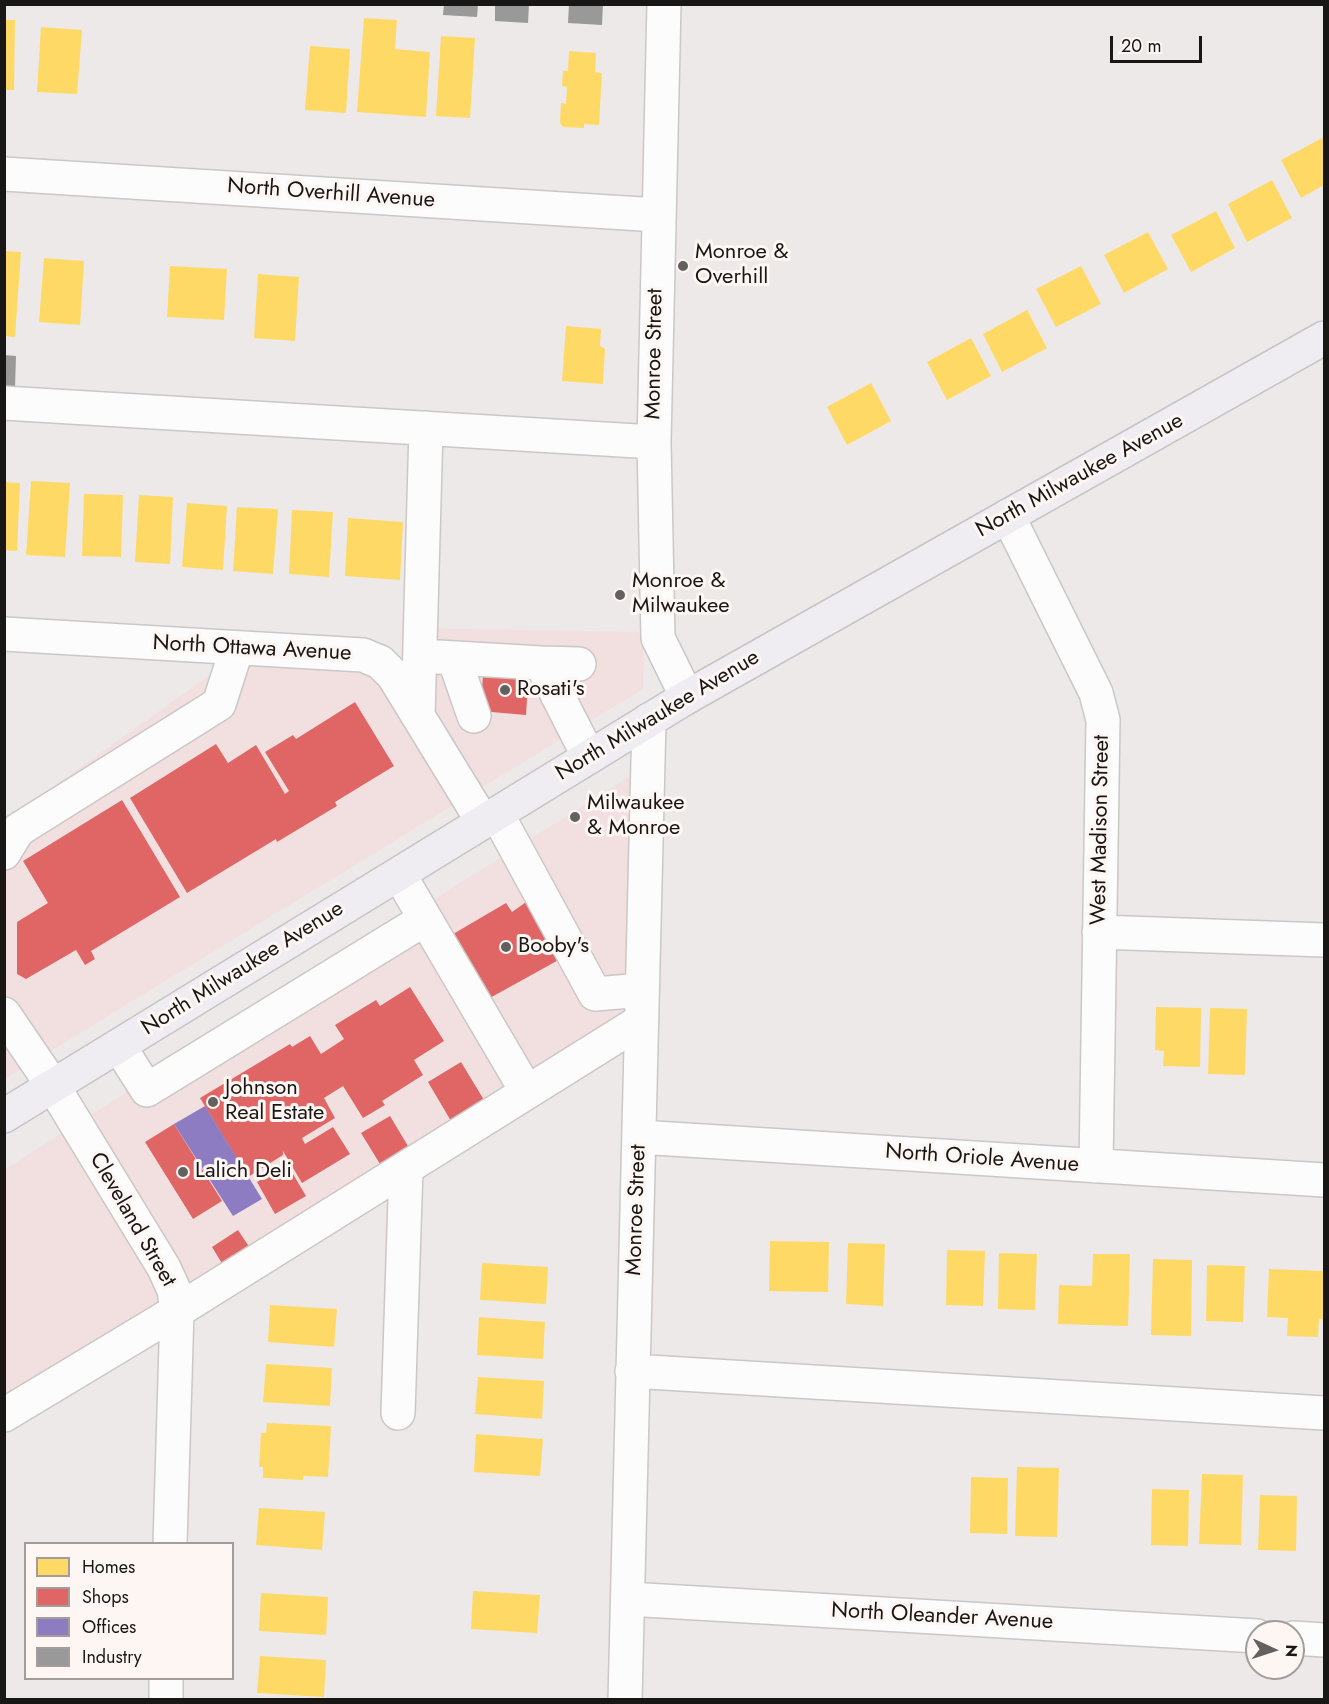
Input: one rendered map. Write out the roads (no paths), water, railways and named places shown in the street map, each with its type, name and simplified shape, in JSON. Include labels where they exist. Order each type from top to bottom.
[{"type":"main road","name":"North Milwaukee Avenue","points":[[4,1116],[687,697],[1324,338]]},
{"type":"street","name":"Monroe Street","points":[[664,4],[654,442],[657,638],[687,697]]},
{"type":"street","name":"North Overhill Avenue","points":[[4,174],[658,215]]},
{"type":"street","points":[[4,403],[654,442]]},
{"type":"street","points":[[418,716],[426,428]]},
{"type":"street","name":"West Madison Street","points":[[1008,516],[1096,693],[1103,720],[1096,1166]]},
{"type":"street","name":"North Ottawa Avenue","points":[[4,634],[363,655],[380,662],[393,675],[418,716],[490,818],[595,994],[642,1005]]},
{"type":"street","points":[[4,853],[18,830],[219,704],[237,648]]},
{"type":"street","points":[[421,656],[579,664]]},
{"type":"street","points":[[454,658],[474,716]]},
{"type":"street","points":[[541,663],[589,757]]},
{"type":"street","name":"Monroe Street","points":[[625,1700],[649,720]]},
{"type":"street","points":[[399,874],[527,1092]]},
{"type":"street","points":[[119,1046],[147,1090],[425,919]]},
{"type":"street","points":[[1100,932],[1324,940]]},
{"type":"street","points":[[4,1415],[177,1311],[527,1092],[642,1005]]},
{"type":"street","name":"Cleveland Street","points":[[4,1014],[53,1086],[164,1268],[174,1290],[177,1311],[170,1542]]},
{"type":"street","name":"North Oriole Avenue","points":[[639,1137],[1324,1180]]},
{"type":"street","points":[[398,1413],[406,1168]]},
{"type":"street","points":[[632,1371],[1324,1413]]},
{"type":"street","name":"North Oleander Avenue","points":[[628,1599],[1245,1635]]},
{"type":"street","points":[[1305,1639],[1324,1640]]},
{"type":"street","points":[[166,1680],[166,1700]]},
{"type":"place","name":"Monroe & Overhill","points":[[683,266]]},
{"type":"place","name":"Monroe & Milwaukee","points":[[620,595]]},
{"type":"place","name":"Rosati's","points":[[505,690]]},
{"type":"place","name":"Milwaukee & Monroe","points":[[575,817]]},
{"type":"place","name":"Booby's","points":[[506,947]]},
{"type":"place","name":"Johnson Real Estate","points":[[213,1102]]},
{"type":"place","name":"Lalich Deli","points":[[183,1172]]}]
